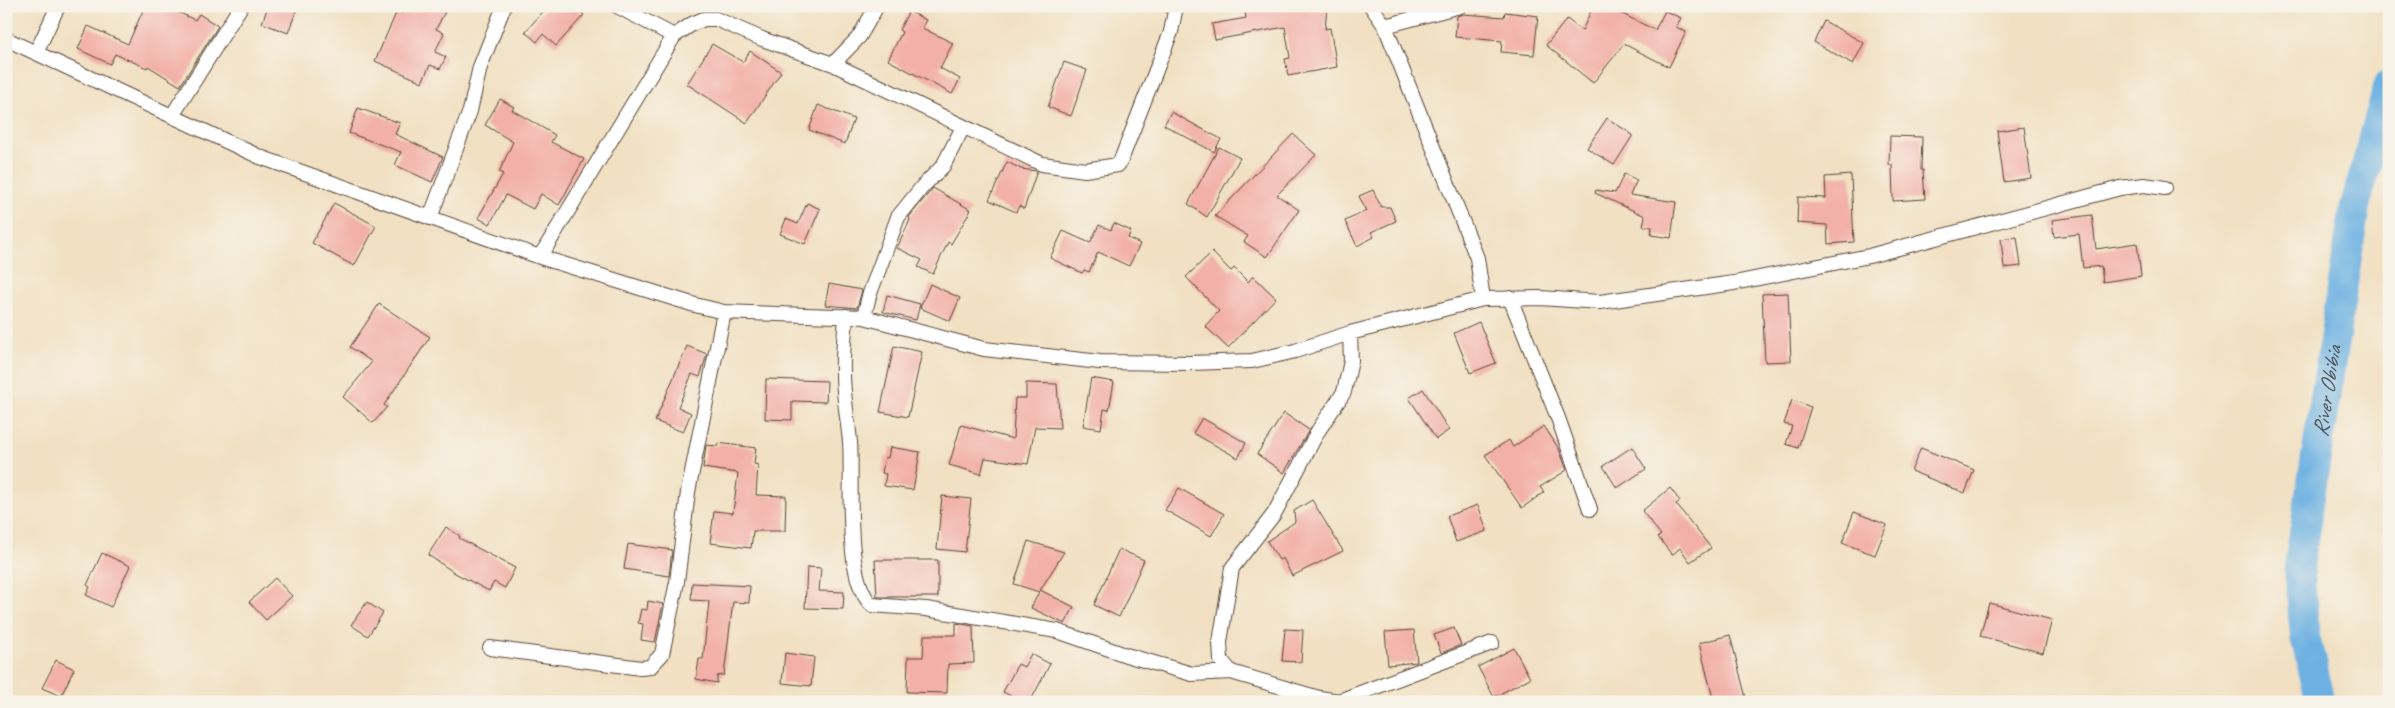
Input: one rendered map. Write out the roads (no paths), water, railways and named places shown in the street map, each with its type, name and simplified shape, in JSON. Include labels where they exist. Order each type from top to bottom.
[{"type":"street","points":[[36,53],[58,6]]},
{"type":"street","points":[[172,116],[240,6]]},
{"type":"street","points":[[430,218],[470,111],[480,67],[504,6]]},
{"type":"street","points":[[617,6],[674,36]]},
{"type":"street","points":[[833,64],[859,37],[877,6]]},
{"type":"street","points":[[540,257],[674,36],[692,24],[704,19],[716,20],[762,40],[833,64],[1042,164],[1085,170],[1118,165],[1171,32],[1176,6]]},
{"type":"street","points":[[1371,6],[1385,26],[1477,258],[1483,299]]},
{"type":"street","points":[[1385,26],[1460,6]]},
{"type":"street","points":[[6,39],[260,157],[540,257],[694,305],[724,312],[864,317],[984,349],[1100,362],[1189,363],[1252,361],[1295,351],[1350,333],[1483,299],[1540,298],[1600,302],[1734,283],[1869,256],[2120,188],[2144,185],[2165,188]]},
{"type":"street","points":[[864,317],[869,296],[898,217],[918,192],[943,166],[963,127]]},
{"type":"street","points":[[1510,298],[1558,418],[1590,508]]},
{"type":"street","points":[[490,648],[641,668],[650,667],[662,654],[677,582],[688,492],[724,312]]},
{"type":"street","points":[[846,316],[843,374],[850,443],[851,537],[860,587],[865,600],[872,605],[926,610],[1057,632],[1192,674],[1231,672],[1319,698],[1339,701],[1492,643]]},
{"type":"street","points":[[1231,672],[1221,660],[1220,642],[1232,568],[1274,514],[1318,431],[1344,392],[1351,361],[1350,333]]},
{"type":"waterway","name":"River Obibia","points":[[2321,702],[2305,637],[2299,566],[2355,206],[2389,84]]}]
